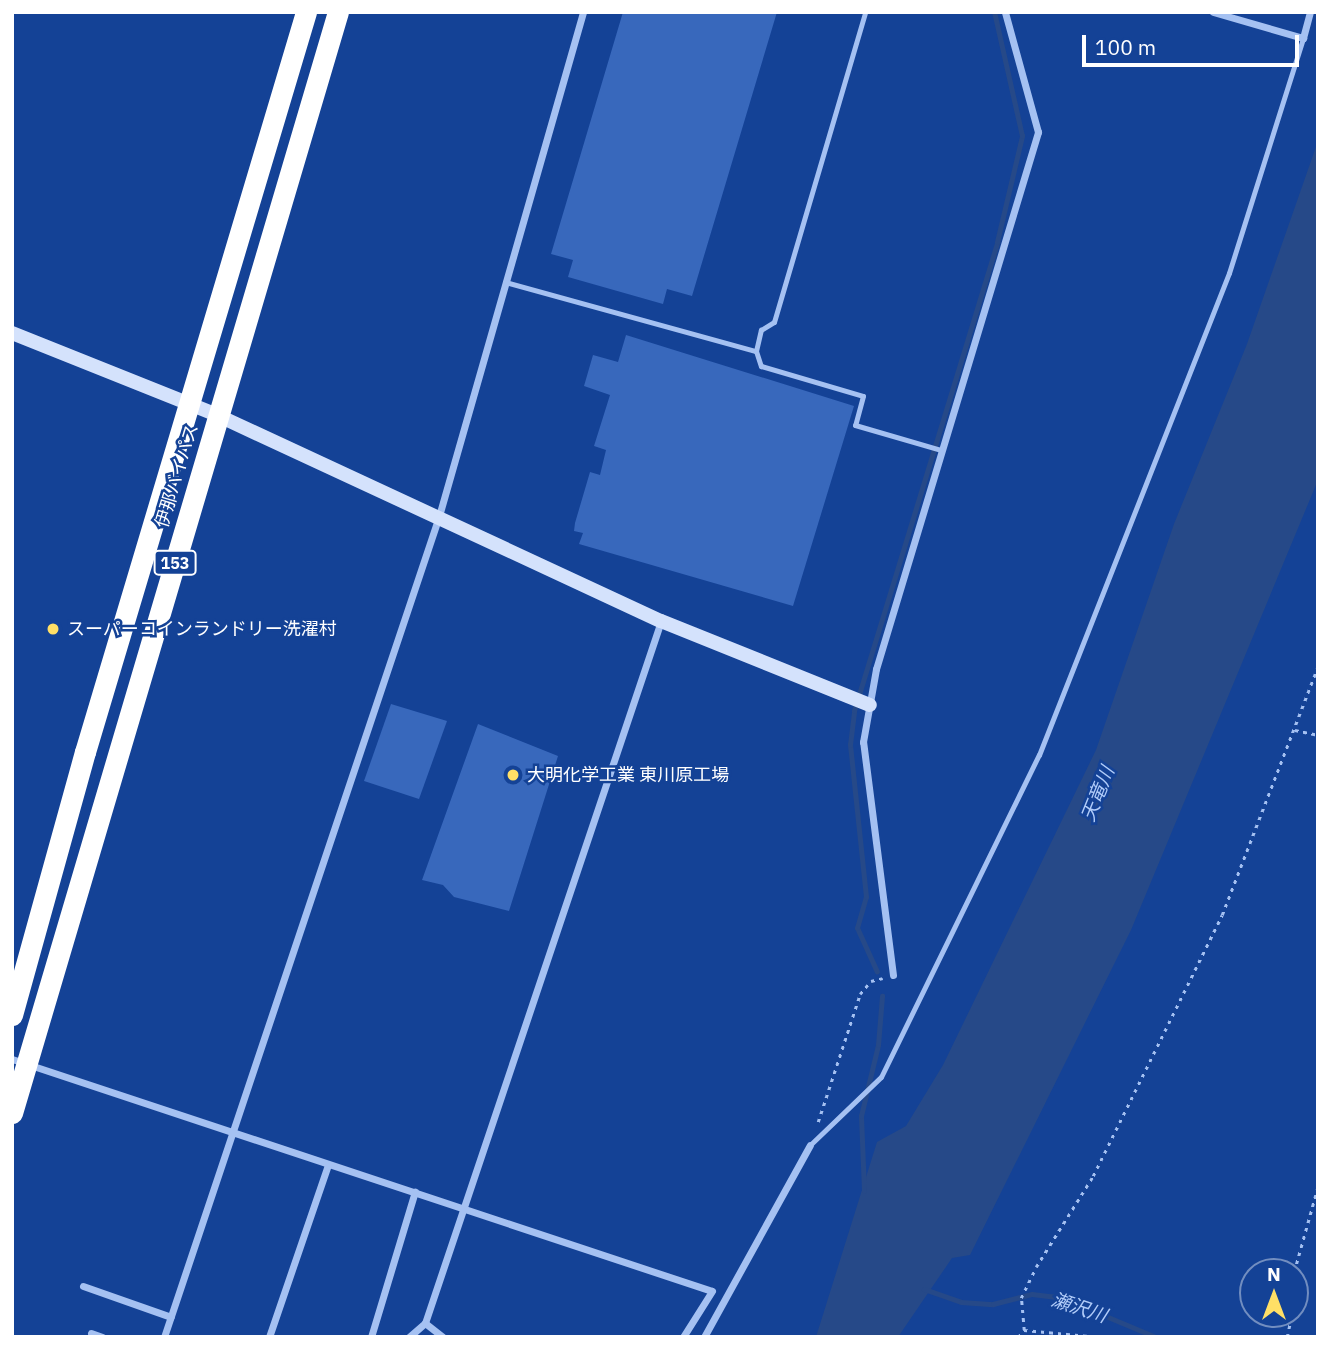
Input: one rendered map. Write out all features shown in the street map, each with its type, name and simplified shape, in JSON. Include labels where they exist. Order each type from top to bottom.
[{"type":"highway","name":"伊那バイパス","points":[[12,1015],[189,403],[306,12]]},
{"type":"highway","name":"伊那バイパス","points":[[12,1113],[19,1061],[219,416],[338,12]]},
{"type":"street","points":[[164,1337],[439,516],[583,12]]},
{"type":"street","points":[[893,975],[863,742],[869,704],[940,449],[1038,132],[1005,12]]},
{"type":"street","points":[[1213,12],[1303,38],[1310,12]]},
{"type":"street","points":[[12,333],[219,416],[661,621],[848,698],[869,704]]},
{"type":"street","points":[[409,1337],[425,1322],[661,621]]},
{"type":"street","points":[[19,1061],[232,1133],[465,1206],[712,1290],[683,1337]]},
{"type":"street","points":[[704,1337],[810,1145]]},
{"type":"street","points":[[269,1337],[328,1164]]},
{"type":"street","points":[[371,1337],[415,1191]]},
{"type":"street","points":[[83,1286],[171,1317]]},
{"type":"street","points":[[425,1322],[443,1337]]},
{"type":"street","points":[[91,1333],[102,1337]]},
{"type":"lane","points":[[865,12],[774,322],[761,330],[756,351],[761,366],[863,397],[855,425],[940,449]]},
{"type":"lane","points":[[810,1145],[878,1080],[1039,755],[1229,273],[1303,38]]},
{"type":"lane","points":[[505,282],[756,351]]},
{"type":"path","points":[[1018,1337],[1024,1330],[1021,1298],[1093,1176],[1184,998],[1295,730],[1318,666]]},
{"type":"path","points":[[1295,730],[1318,735]]},
{"type":"path","points":[[810,1145],[860,994],[871,981],[893,975]]},
{"type":"path","points":[[1298,1258],[1318,1186]]},
{"type":"path","points":[[1024,1330],[1100,1337]]},
{"type":"water","name":"天竜川","points":[[1318,141],[1318,480],[1131,930],[970,1255],[952,1258],[898,1337],[816,1337],[877,1142],[906,1126],[943,1065],[1096,750],[1174,524],[1247,344]]},
{"type":"building","points":[[623,12],[777,12],[692,296],[667,289],[663,304],[568,277],[573,260],[551,254]]},
{"type":"building","points":[[626,335],[854,406],[793,606],[579,544],[583,533],[574,531],[575,523],[590,472],[600,475],[606,450],[594,446],[610,395],[584,386],[593,355],[618,362]]},
{"type":"building","points":[[391,704],[447,721],[419,799],[364,781]]},
{"type":"building","points":[[478,724],[558,756],[509,911],[454,897],[443,885],[422,880]]},
{"type":"waterway","points":[[877,972],[857,928],[866,897],[850,745],[854,711],[997,242],[1022,136],[994,12]]},
{"type":"waterway","points":[[864,1191],[861,1116],[878,1045],[882,996]]},
{"type":"waterway","name":"瀬沢川","points":[[924,1289],[961,1302],[993,1304],[1032,1294],[1063,1298],[1156,1337]]},
{"type":"place","name":"スーパーコインランドリー洗濯村","points":[[53,629]]},
{"type":"place","name":"大明化学工業 東川原工場","points":[[513,775]]}]
